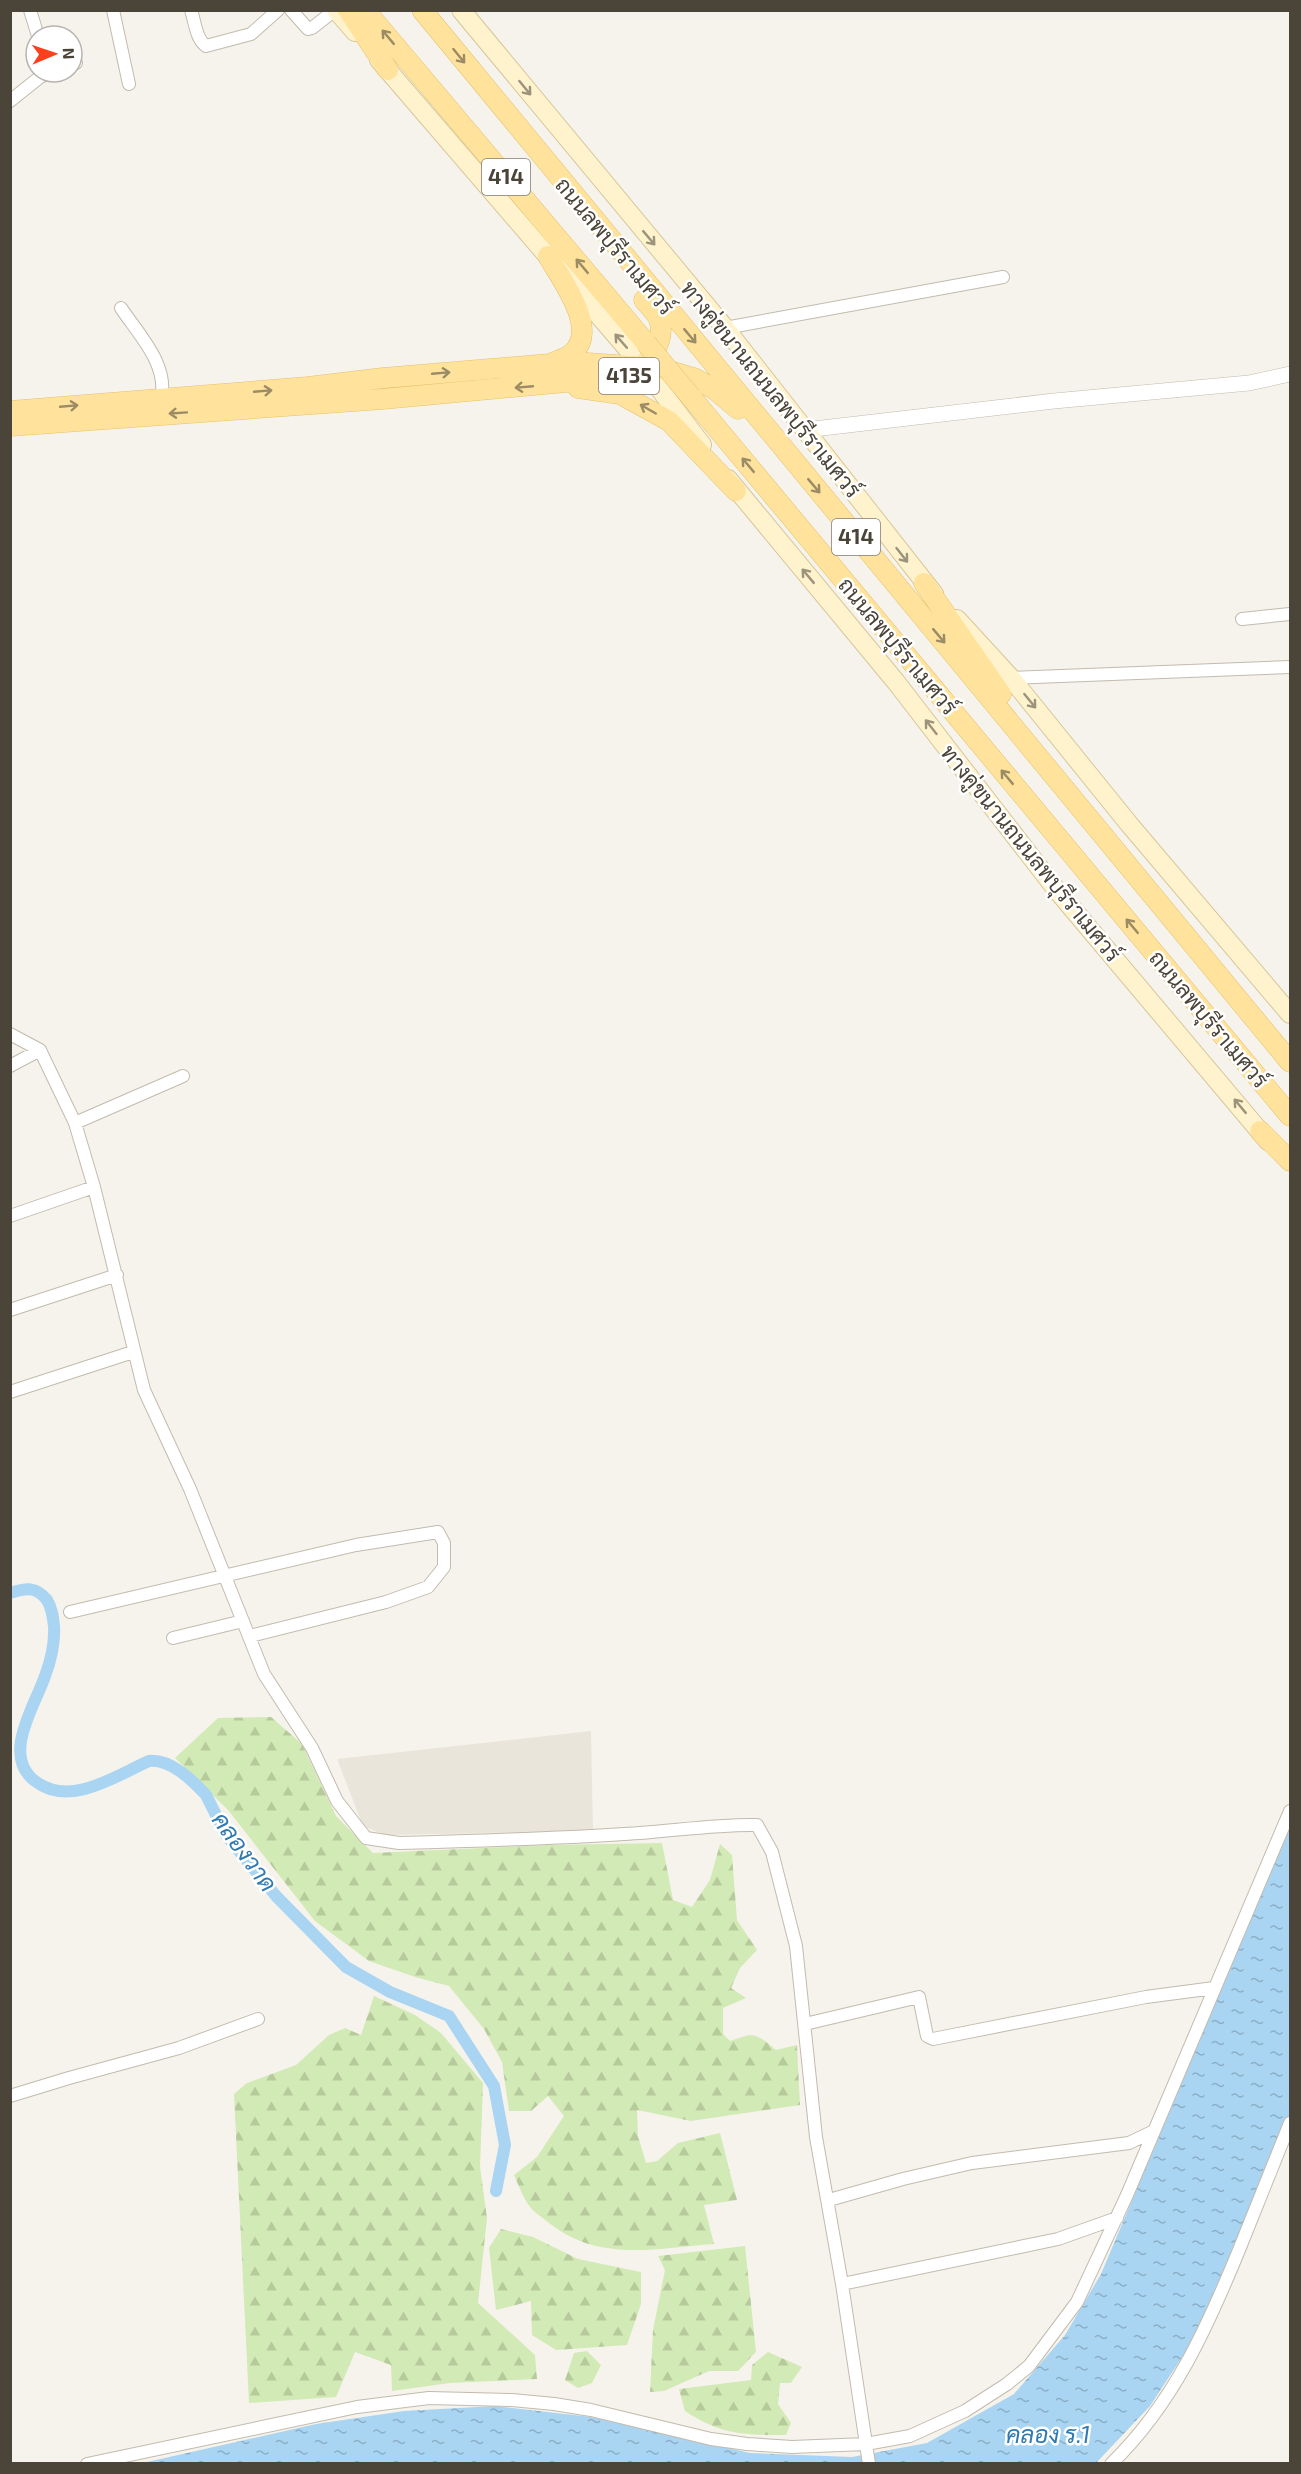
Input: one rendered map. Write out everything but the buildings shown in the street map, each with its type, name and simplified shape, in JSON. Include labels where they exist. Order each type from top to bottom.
[{"type":"main road","name":"ทางคู่ขนานถนนลพบุรีราเมศวร์","points":[[336,10],[643,367],[736,491],[896,682],[1055,888],[1290,1168]]},
{"type":"main road","points":[[348,10],[388,70]]},
{"type":"main road","name":"ถนนลพบุรีราเมศวร์","points":[[365,10],[646,343],[1290,1116]]},
{"type":"main road","name":"ถนนลพบุรีราเมศวร์","points":[[422,10],[1290,1062]]},
{"type":"main road","name":"ทางคู่ขนานถนนลพบุรีราเมศวร์","points":[[461,10],[725,328],[924,583],[1011,678],[1290,1014]]},
{"type":"main road","name":"4135","points":[[10,426],[630,376],[643,367],[656,349],[661,333],[658,319],[619,267],[556,174]]},
{"type":"main road","points":[[548,256],[582,316],[579,344],[571,355],[549,364]]},
{"type":"main road","name":"4135","points":[[10,411],[573,362],[660,368],[694,378],[714,389],[773,437]]},
{"type":"main road","points":[[552,384],[620,394],[645,406],[669,421],[736,491]]},
{"type":"main road","points":[[924,583],[1079,806]]},
{"type":"main road","points":[[1260,1131],[1290,1161]]},
{"type":"street","points":[[113,10],[129,84]]},
{"type":"street","points":[[191,10],[198,36],[202,44],[206,46],[251,34],[278,10]]},
{"type":"street","points":[[291,10],[308,28],[312,28],[336,10]]},
{"type":"street","points":[[10,101],[31,84]]},
{"type":"street","points":[[725,328],[1003,277]]},
{"type":"street","points":[[121,308],[162,373],[164,387],[161,399]]},
{"type":"street","points":[[805,430],[1054,401],[1249,383],[1290,374]]},
{"type":"street","points":[[1242,619],[1290,614]]},
{"type":"street","points":[[1011,678],[1290,667]]},
{"type":"street","points":[[10,1034],[40,1050],[75,1123],[94,1186],[144,1390],[190,1489],[264,1674],[312,1748],[337,1801],[366,1838],[399,1843],[600,1836],[676,1831],[723,1824],[757,1825],[772,1852],[796,1946],[816,2137],[829,2200],[869,2463]]},
{"type":"street","points":[[10,1066],[40,1050]]},
{"type":"street","points":[[75,1123],[183,1077]]},
{"type":"street","points":[[10,1216],[94,1186]]},
{"type":"street","points":[[10,1310],[117,1275]]},
{"type":"street","points":[[10,1392],[134,1352]]},
{"type":"street","points":[[70,1612],[356,1545],[438,1532],[444,1543],[444,1567],[428,1587],[355,1611],[250,1636]]},
{"type":"street","points":[[173,1638],[243,1621]]},
{"type":"street","points":[[87,2463],[357,2406],[429,2398],[512,2400],[563,2406],[591,2410],[711,2439],[792,2447],[866,2444],[910,2436],[939,2424],[1007,2384],[1029,2366],[1077,2302],[1117,2218],[1290,1811]]},
{"type":"street","points":[[805,2024],[920,1997],[927,2036],[933,2039],[1146,1997],[1214,1988]]},
{"type":"street","points":[[10,2096],[179,2048],[258,2019]]},
{"type":"street","points":[[1111,2463],[1130,2445],[1157,2411],[1188,2365],[1214,2310],[1290,2123]]},
{"type":"street","points":[[829,2200],[972,2163],[1129,2143],[1154,2131]]},
{"type":"street","points":[[842,2284],[1058,2239],[1117,2218]]},
{"type":"shaded area","points":[[591,1731],[593,1831],[385,1835],[363,1826],[337,1759]]},
{"type":"green space","points":[[271,1717],[302,1744],[336,1816],[373,1853],[548,1845],[662,1843],[673,1900],[692,1907],[710,1880],[720,1844],[732,1855],[737,1920],[757,1950],[740,1968],[731,1988],[746,1998],[723,2008],[723,2034],[730,2041],[750,2035],[759,2037],[776,2050],[797,2045],[800,2105],[691,2121],[637,2110],[638,2136],[646,2163],[657,2161],[678,2143],[720,2133],[737,2200],[704,2205],[714,2244],[649,2250],[608,2248],[588,2244],[568,2236],[531,2208],[514,2175],[537,2157],[564,2116],[548,2096],[531,2111],[509,2111],[502,2062],[484,2029],[449,1986],[369,1961],[315,1921],[228,1810],[175,1758],[218,1718]]},
{"type":"green space","points":[[374,1996],[415,2015],[441,2033],[483,2083],[480,2167],[487,2218],[478,2303],[535,2355],[537,2379],[450,2383],[392,2391],[391,2365],[355,2352],[336,2397],[249,2403],[234,2094],[247,2083],[296,2065],[329,2035],[345,2028],[361,2035]]},
{"type":"green space","points":[[501,2229],[533,2237],[578,2259],[641,2272],[641,2304],[627,2345],[556,2350],[532,2335],[531,2301],[496,2310],[489,2248]]},
{"type":"green space","points":[[745,2246],[756,2352],[738,2371],[709,2371],[664,2391],[650,2392],[653,2330],[665,2270],[658,2256]]},
{"type":"green space","points":[[587,2351],[601,2365],[592,2383],[578,2388],[565,2380],[574,2353]]},
{"type":"green space","points":[[768,2352],[802,2367],[791,2383],[780,2383],[778,2404],[791,2423],[786,2435],[733,2432],[710,2425],[685,2411],[679,2389],[751,2380],[752,2365]]},
{"type":"water","name":"คลอง ร.1","points":[[1290,1826],[1290,2114],[1194,2339],[1150,2406],[1096,2463],[138,2464],[316,2424],[404,2411],[495,2406],[591,2417],[750,2453],[852,2457],[927,2443],[1014,2394],[1065,2335],[1101,2274]]},
{"type":"waterway","name":"คลองวาด","points":[[10,1593],[26,1589],[39,1592],[49,1603],[54,1626],[49,1664],[28,1716],[21,1744],[21,1758],[25,1770],[35,1781],[49,1789],[63,1791],[92,1787],[149,1761],[157,1761],[173,1767],[194,1783],[206,1795],[226,1835],[276,1896],[346,1967],[390,1992],[449,2016],[494,2086],[505,2145],[496,2191]]}]
